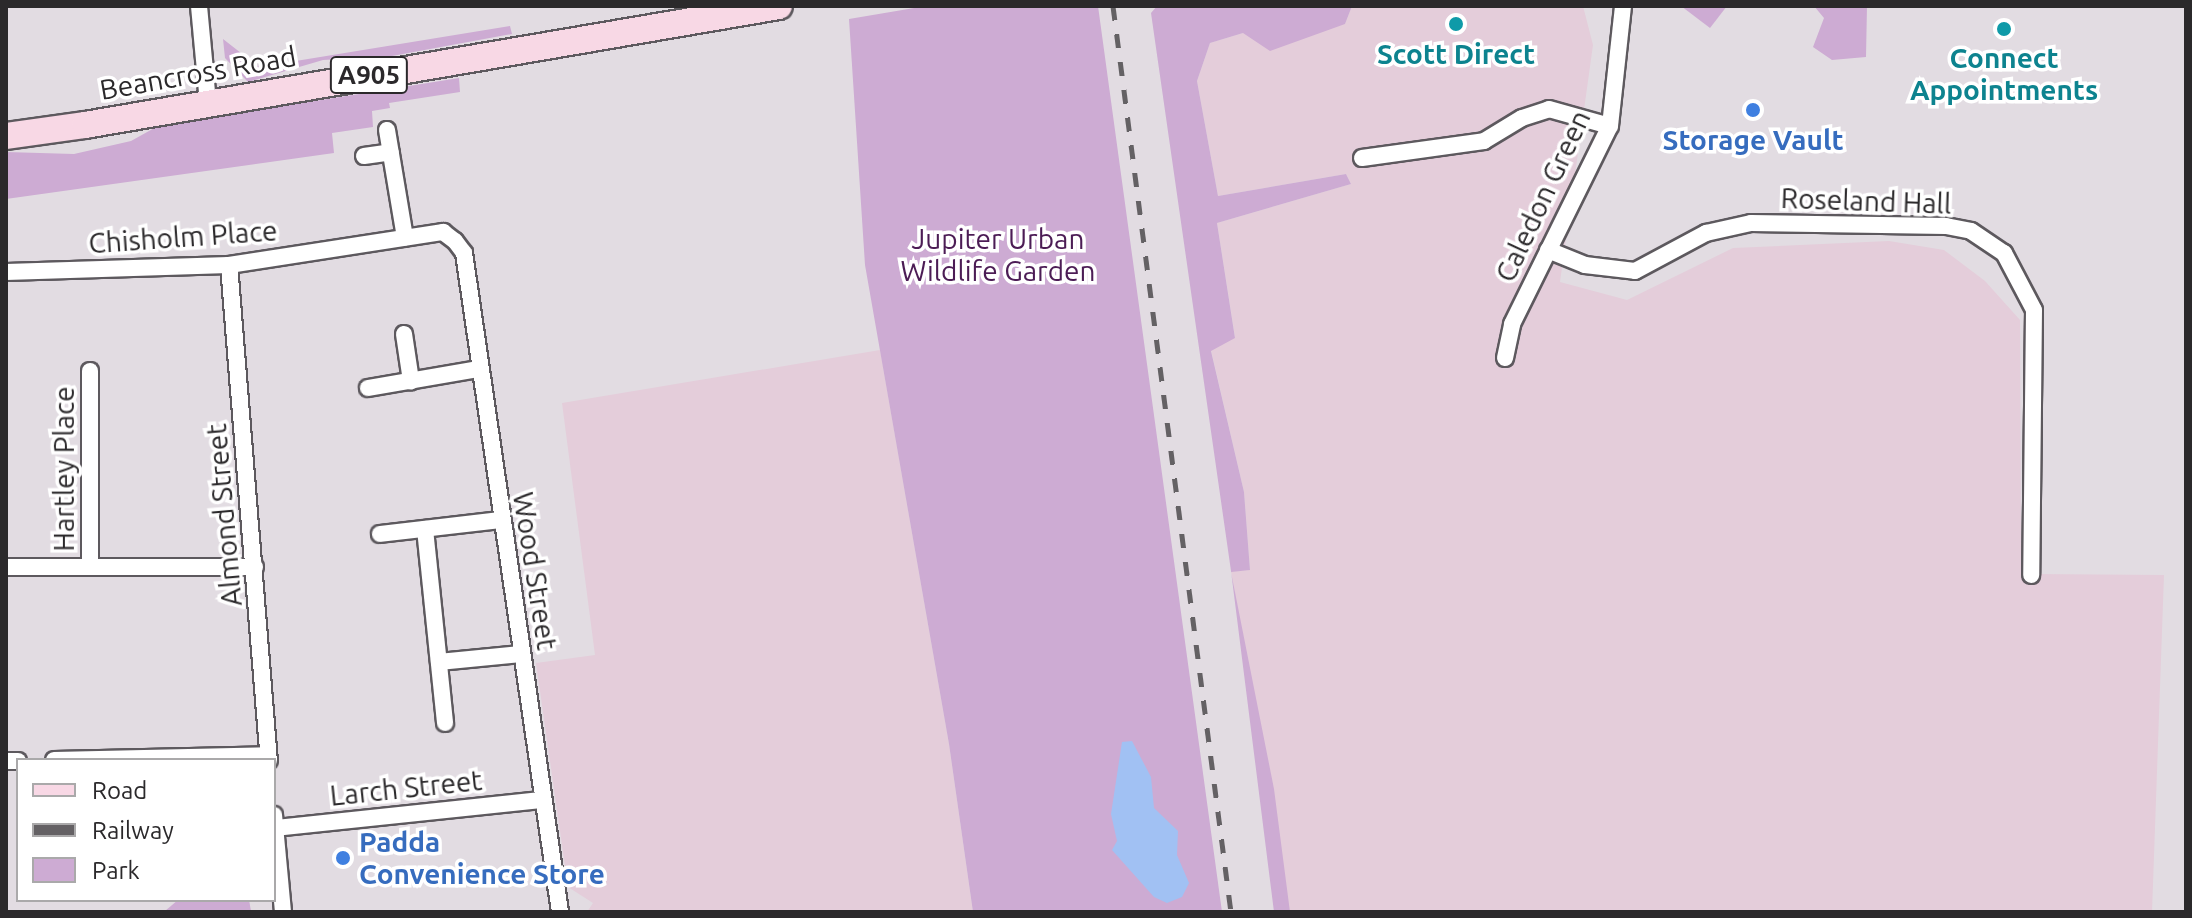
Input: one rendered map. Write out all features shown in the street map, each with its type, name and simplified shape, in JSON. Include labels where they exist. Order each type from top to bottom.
[{"type":"main road","name":"Beancross Road","points":[[6,136],[779,6]]},
{"type":"street","points":[[199,6],[208,103]]},
{"type":"street","name":"Caledon Green","points":[[1505,358],[1512,324],[1610,126],[1623,6]]},
{"type":"street","points":[[1362,158],[1484,141],[1522,118],[1549,109],[1610,126]]},
{"type":"street","points":[[387,130],[405,238]]},
{"type":"street","points":[[364,156],[391,152]]},
{"type":"street","name":"Roseland Hall","points":[[1548,250],[1585,265],[1635,271],[1706,233],[1751,223],[1946,226],[1971,231],[2004,253],[2034,310],[2031,575]]},
{"type":"street","name":"Chisholm Place","points":[[6,272],[229,265],[443,232],[455,241]]},
{"type":"street","name":"Wood Street","points":[[455,241],[464,253],[478,369],[560,912]]},
{"type":"street","name":"Almond Street","points":[[229,265],[268,758]]},
{"type":"street","points":[[404,334],[411,381]]},
{"type":"street","points":[[368,388],[478,369]]},
{"type":"street","name":"Hartley Place","points":[[90,371],[90,567]]},
{"type":"street","points":[[380,534],[501,520]]},
{"type":"street","points":[[425,529],[445,723]]},
{"type":"street","points":[[6,567],[255,567]]},
{"type":"street","points":[[439,662],[521,654]]},
{"type":"street","name":"Larch Street","points":[[276,821],[543,800]]},
{"type":"street","points":[[276,832],[283,912]]},
{"type":"shaded area","points":[[1352,6],[1583,6],[1593,45],[1560,282],[1627,300],[1733,248],[1889,241],[1944,250],[1985,281],[2020,320],[2021,574],[2164,575],[2152,912],[1288,912],[1231,571],[1250,570],[1244,492],[1211,350],[1235,337],[1217,223],[1351,184],[1346,174],[1218,196],[1197,81],[1210,43],[1243,33],[1345,24]]},
{"type":"shaded area","points":[[880,350],[949,744],[973,912],[587,912],[593,903],[568,887],[536,663],[595,655],[562,403]]},
{"type":"green space","name":"Jupiter Urban Wildlife Garden","points":[[926,6],[1098,6],[1222,912],[973,912],[949,744],[865,265],[849,19]]},
{"type":"green space","points":[[1157,6],[1352,6],[1345,24],[1270,51],[1243,33],[1210,43],[1197,81],[1218,196],[1346,174],[1351,184],[1217,223],[1235,338],[1211,351],[1244,492],[1250,570],[1231,572],[1151,13]]},
{"type":"green space","points":[[1681,6],[1727,6],[1710,28]]},
{"type":"green space","points":[[1814,6],[1867,6],[1866,57],[1832,60],[1813,47],[1824,18]]},
{"type":"green space","points":[[510,26],[512,34],[392,56],[323,60],[248,82],[225,58],[223,39],[259,67]]},
{"type":"green space","points":[[459,78],[460,92],[389,103],[390,108],[372,111],[373,127],[332,133],[334,153],[6,199],[6,152],[74,154],[131,141],[158,126]]},
{"type":"green space","points":[[1231,574],[1274,789],[1290,912],[1274,912]]},
{"type":"green space","points":[[176,902],[249,902],[251,911],[165,911]]},
{"type":"water","points":[[1132,741],[1151,777],[1154,808],[1178,831],[1177,855],[1189,883],[1182,897],[1167,903],[1154,897],[1112,850],[1117,841],[1111,814],[1122,742]]},
{"type":"railway","points":[[1113,6],[1231,912]]},
{"type":"place","name":"Scott Direct","points":[[1456,24]]},
{"type":"place","name":"Connect Appointments","points":[[2004,29]]},
{"type":"place","name":"Storage Vault","points":[[1753,110]]},
{"type":"place","name":"Padda Convenience Store","points":[[343,858]]}]
